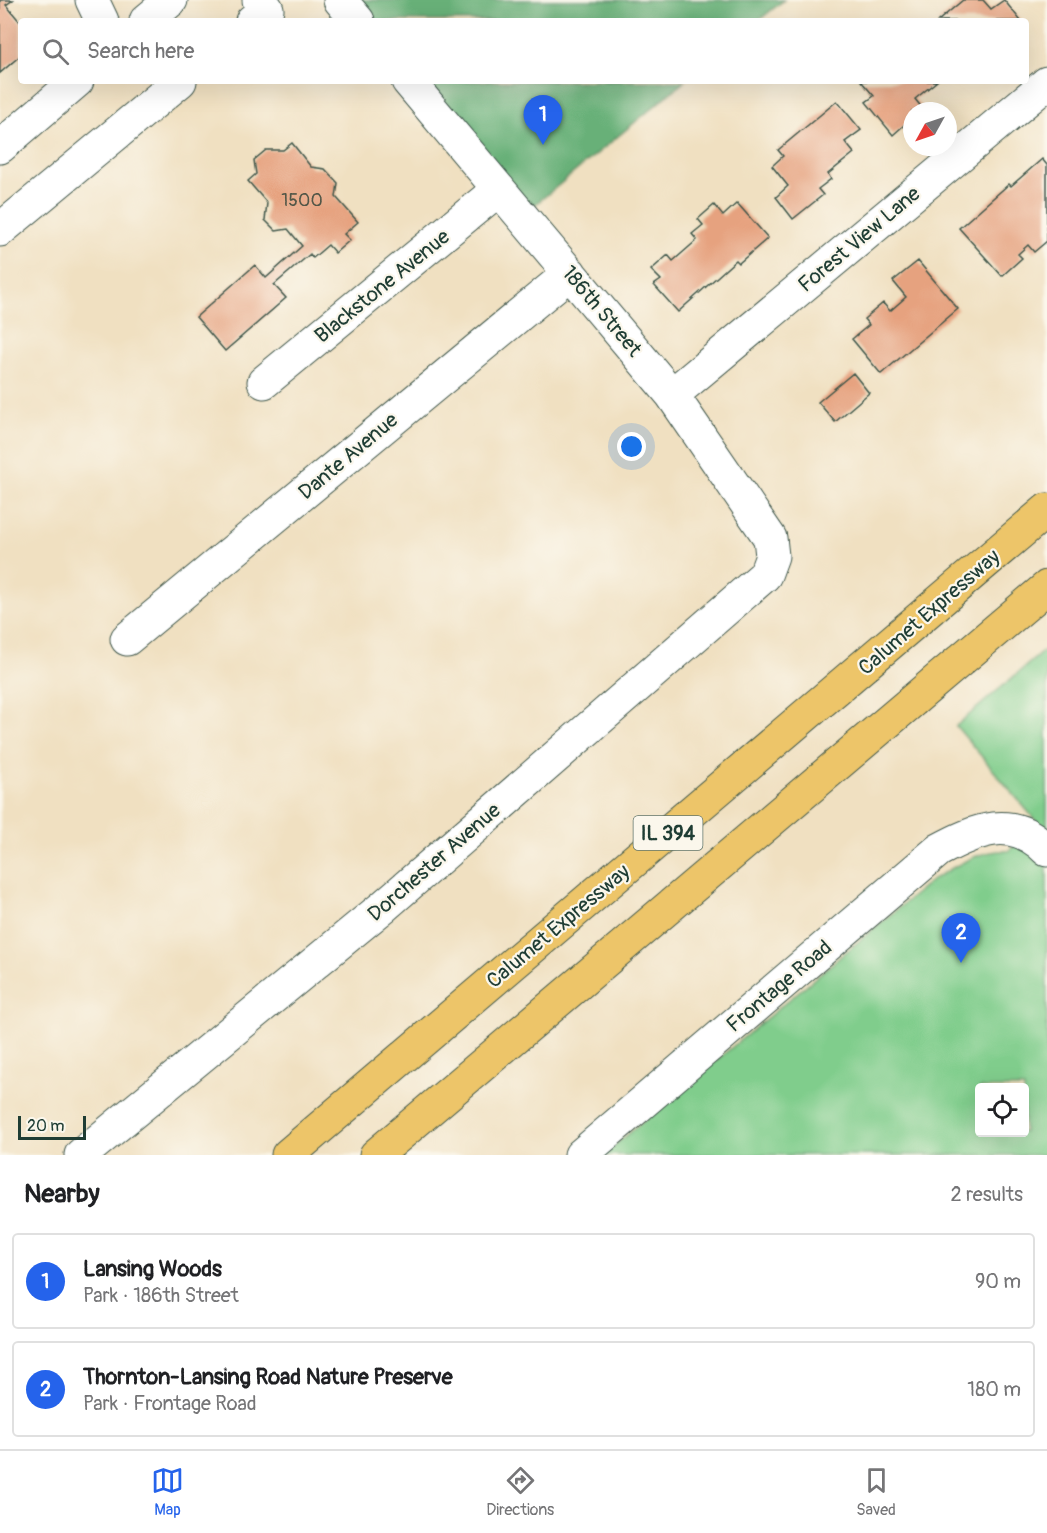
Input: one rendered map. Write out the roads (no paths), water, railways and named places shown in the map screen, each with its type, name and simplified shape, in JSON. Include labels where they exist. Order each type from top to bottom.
[{"type":"highway","name":"Calumet Expressway","points":[[288,1155],[1047,510]]},
{"type":"highway","name":"IL 394","points":[[376,1155],[1047,587]]},
{"type":"street","points":[[92,0],[101,18]]},
{"type":"street","points":[[150,18],[171,0]]},
{"type":"street","points":[[256,18],[267,9],[259,0]]},
{"type":"street","points":[[340,0],[355,18]]},
{"type":"street","name":"Forest View Lane","points":[[672,395],[1047,83]]},
{"type":"street","points":[[0,147],[74,84]]},
{"type":"street","points":[[0,230],[176,84]]},
{"type":"street","name":"186th Street","points":[[411,84],[672,395],[770,538],[772,556]]},
{"type":"street","name":"Blackstone Avenue","points":[[264,382],[500,189]]},
{"type":"street","name":"Dante Avenue","points":[[127,639],[570,273]]},
{"type":"street","name":"Dorchester Avenue","points":[[81,1155],[392,899],[765,575],[772,556]]},
{"type":"street","name":"Frontage Road","points":[[581,1155],[939,850],[985,829],[1010,828],[1036,838],[1047,849]]},
{"type":"place","name":"Lansing Woods","points":[[543,145]]},
{"type":"place","name":"Thornton-Lansing Road Nature Preserve","points":[[961,963]]}]
